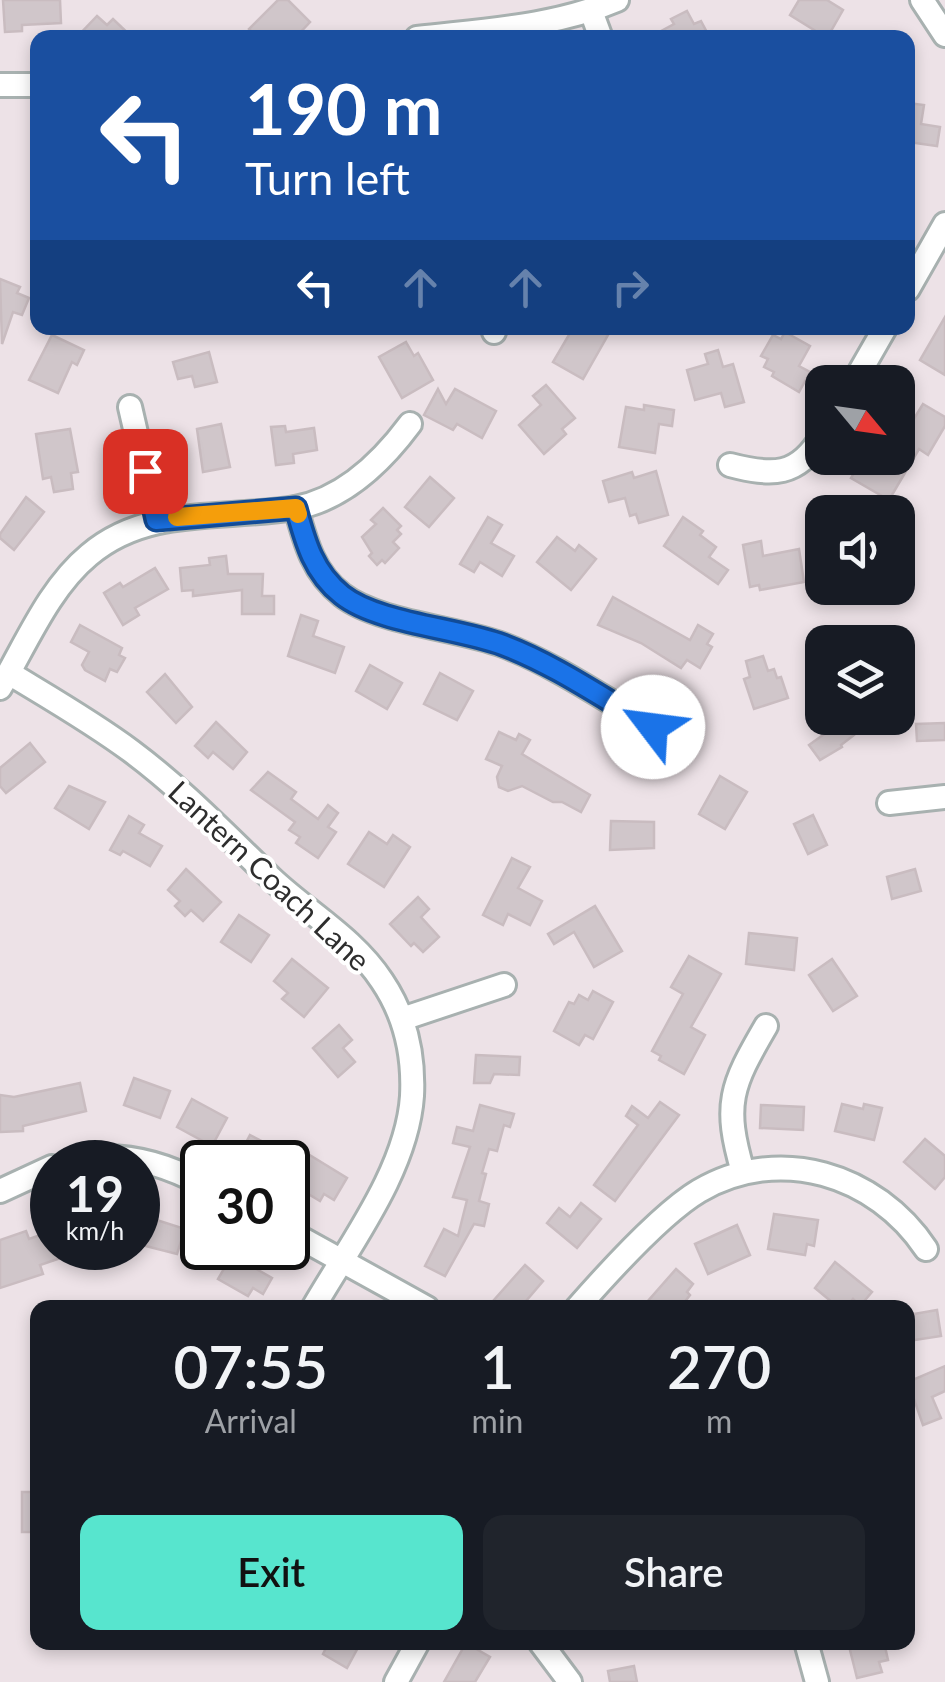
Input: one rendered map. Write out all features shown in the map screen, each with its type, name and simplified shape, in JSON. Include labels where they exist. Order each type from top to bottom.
[{"type":"street","points":[[486,30],[546,23],[617,0]]},
{"type":"street","points":[[922,0],[945,35]]},
{"type":"street","points":[[591,11],[598,30]]},
{"type":"street","points":[[0,86],[30,85]]},
{"type":"street","points":[[915,277],[945,224]]},
{"type":"street","points":[[864,365],[882,335]]},
{"type":"street","points":[[130,407],[156,520]]},
{"type":"street","points":[[4,681],[72,571],[100,547],[156,520],[296,508],[362,477],[389,452],[410,424]]},
{"type":"street","points":[[730,465],[763,474],[780,472],[805,459]]},
{"type":"street","points":[[296,508],[317,567],[346,599],[506,646],[653,727]]},
{"type":"street","name":"Lantern Coach Lane","points":[[4,681],[116,740],[208,814],[272,878],[368,962],[402,1018],[412,1070],[408,1124],[390,1173],[318,1300]]},
{"type":"street","points":[[889,803],[945,797]]},
{"type":"street","points":[[402,1018],[504,985]]},
{"type":"street","points":[[743,1172],[732,1136],[731,1104],[736,1082],[766,1026]]},
{"type":"street","points":[[585,1300],[696,1192],[743,1172],[806,1169],[848,1182],[894,1210],[926,1249]]},
{"type":"street","points":[[0,1191],[30,1177]]},
{"type":"street","points":[[310,1243],[412,1300]]},
{"type":"street","points":[[396,1682],[414,1650]]},
{"type":"street","points":[[546,1650],[570,1682]]},
{"type":"street","points":[[808,1650],[817,1682]]},
{"type":"building","points":[[3,0],[60,0],[61,23],[22,25],[22,31],[5,32]]},
{"type":"building","points":[[278,0],[288,0],[310,22],[302,30],[249,29]]},
{"type":"building","points":[[799,0],[827,0],[843,10],[832,30],[814,30],[790,15]]},
{"type":"building","points":[[687,11],[694,24],[701,21],[706,30],[663,30],[674,24],[671,19]]},
{"type":"building","points":[[97,16],[107,25],[113,19],[125,30],[84,30]]},
{"type":"building","points":[[915,104],[924,105],[921,124],[940,127],[937,146],[915,143]]},
{"type":"building","points":[[0,279],[20,287],[17,293],[29,298],[22,315],[13,312],[2,344]]},
{"type":"building","points":[[945,317],[945,375],[920,360]]},
{"type":"building","points":[[52,335],[84,350],[77,365],[72,362],[58,393],[29,380]]},
{"type":"building","points":[[569,335],[608,335],[583,379],[553,362]]},
{"type":"building","points":[[773,335],[781,339],[790,335],[810,346],[799,366],[805,369],[805,381],[799,392],[764,367],[768,359],[761,356]]},
{"type":"building","points":[[406,342],[414,356],[418,353],[433,380],[402,398],[379,357]]},
{"type":"building","points":[[718,350],[723,367],[733,364],[744,402],[725,407],[721,393],[695,400],[687,370],[708,364],[705,354]]},
{"type":"building","points":[[209,352],[217,382],[195,387],[192,376],[178,379],[173,362]]},
{"type":"building","points":[[546,385],[575,418],[562,429],[566,434],[544,454],[519,425],[541,405],[533,396]]},
{"type":"building","points":[[438,389],[446,404],[455,389],[496,411],[482,438],[457,424],[453,430],[424,415]]},
{"type":"building","points":[[923,404],[945,417],[945,426],[928,455],[919,449],[915,456],[915,417]]},
{"type":"building","points":[[644,405],[674,410],[672,426],[659,424],[655,453],[619,447],[626,407],[644,410]]},
{"type":"building","points":[[221,424],[230,467],[203,472],[197,429]]},
{"type":"building","points":[[285,426],[286,432],[314,428],[317,450],[293,454],[294,463],[276,465],[271,427]]},
{"type":"building","points":[[70,429],[78,472],[71,473],[73,489],[54,492],[51,477],[43,479],[36,434]]},
{"type":"building","points":[[656,471],[668,515],[639,523],[636,514],[630,516],[625,498],[609,502],[603,481],[632,472],[634,478]]},
{"type":"building","points":[[904,475],[892,495],[880,495],[851,478]]},
{"type":"building","points":[[430,477],[454,498],[429,527],[405,507]]},
{"type":"building","points":[[26,497],[44,512],[14,550],[0,534]]},
{"type":"building","points":[[383,508],[401,526],[397,530],[401,534],[393,542],[399,548],[385,563],[382,560],[377,565],[362,537],[376,524],[371,520]]},
{"type":"building","points":[[488,517],[502,525],[491,543],[514,556],[502,576],[480,562],[474,572],[460,564]]},
{"type":"building","points":[[683,517],[703,531],[700,535],[716,547],[709,557],[728,570],[718,584],[664,546]]},
{"type":"building","points":[[557,537],[575,551],[579,545],[596,559],[571,590],[537,562]]},
{"type":"building","points":[[761,541],[763,556],[799,549],[804,582],[760,590],[759,585],[750,587],[743,545]]},
{"type":"building","points":[[226,556],[228,574],[263,574],[262,596],[274,596],[274,614],[242,614],[242,590],[193,596],[193,590],[182,591],[180,568],[210,565],[209,558]]},
{"type":"building","points":[[155,568],[168,589],[135,608],[139,615],[123,625],[104,593]]},
{"type":"building","points":[[613,597],[690,640],[698,625],[713,634],[707,644],[712,647],[700,668],[687,660],[681,668],[641,643],[598,625]]},
{"type":"building","points":[[301,615],[318,621],[313,636],[344,647],[335,673],[288,656]]},
{"type":"building","points":[[80,625],[122,648],[119,655],[125,658],[117,672],[110,669],[105,681],[85,670],[82,665],[89,652],[71,642]]},
{"type":"building","points":[[763,656],[768,671],[774,669],[777,678],[781,677],[788,698],[754,709],[744,679],[750,677],[746,661]]},
{"type":"building","points":[[370,665],[402,683],[387,709],[356,691]]},
{"type":"building","points":[[440,673],[473,691],[457,720],[424,704]]},
{"type":"building","points":[[165,674],[192,707],[176,723],[147,692]]},
{"type":"building","points":[[216,722],[247,752],[233,769],[213,752],[208,758],[195,746]]},
{"type":"building","points":[[945,723],[945,740],[917,741],[916,724]]},
{"type":"building","points":[[499,732],[516,740],[519,734],[530,740],[522,754],[590,795],[581,812],[522,786],[508,791],[499,787],[497,777],[502,766],[486,759]]},
{"type":"building","points":[[823,735],[854,735],[820,760],[809,745]]},
{"type":"building","points":[[30,743],[45,762],[6,793],[0,786],[0,768]]},
{"type":"building","points":[[268,772],[296,792],[291,799],[318,819],[328,805],[338,813],[328,827],[336,832],[318,858],[296,843],[300,837],[289,830],[295,822],[251,790]]},
{"type":"building","points":[[720,776],[747,792],[725,829],[699,814]]},
{"type":"building","points":[[69,786],[105,802],[89,829],[55,808]]},
{"type":"building","points":[[813,815],[827,845],[808,854],[794,824]]},
{"type":"building","points":[[129,816],[144,825],[139,833],[162,846],[150,866],[123,851],[120,855],[110,850]]},
{"type":"building","points":[[611,821],[654,822],[654,848],[610,850]]},
{"type":"building","points":[[369,832],[387,844],[393,835],[410,847],[384,887],[348,864]]},
{"type":"building","points":[[512,858],[530,867],[518,888],[542,901],[530,925],[508,914],[503,925],[483,915]]},
{"type":"building","points":[[186,869],[221,902],[203,921],[191,910],[185,916],[175,906],[180,901],[168,890]]},
{"type":"building","points":[[915,869],[921,891],[892,899],[887,877]]},
{"type":"building","points":[[418,897],[429,909],[421,917],[439,937],[423,952],[414,943],[411,946],[390,924]]},
{"type":"building","points":[[595,906],[622,951],[594,967],[574,932],[554,944],[548,934]]},
{"type":"building","points":[[239,915],[269,935],[251,962],[221,942]]},
{"type":"building","points":[[749,933],[797,938],[794,970],[746,964]]},
{"type":"building","points":[[689,956],[721,974],[691,1027],[705,1035],[684,1074],[659,1060],[661,1056],[652,1051],[683,994],[671,987]]},
{"type":"building","points":[[292,959],[328,988],[304,1017],[282,999],[288,993],[274,981]]},
{"type":"building","points":[[832,959],[857,996],[833,1011],[809,975]]},
{"type":"building","points":[[593,991],[613,1002],[593,1039],[585,1035],[579,1045],[554,1031],[569,1002],[574,1004],[579,995],[588,1000]]},
{"type":"building","points":[[339,1025],[352,1040],[343,1048],[355,1062],[338,1077],[313,1048]]},
{"type":"building","points":[[476,1055],[520,1057],[519,1075],[494,1074],[490,1083],[474,1083]]},
{"type":"building","points":[[134,1078],[170,1091],[160,1118],[124,1105]]},
{"type":"building","points":[[80,1083],[86,1111],[23,1126],[23,1131],[0,1132],[0,1095],[14,1097]]},
{"type":"building","points":[[192,1099],[227,1118],[215,1140],[201,1140],[177,1127]]},
{"type":"building","points":[[660,1102],[679,1115],[615,1201],[594,1185],[638,1125],[626,1116],[632,1106],[648,1118]]},
{"type":"building","points":[[842,1104],[882,1108],[874,1140],[835,1131]]},
{"type":"building","points":[[480,1105],[514,1114],[510,1127],[504,1125],[497,1151],[489,1149],[482,1173],[486,1174],[479,1201],[489,1204],[484,1226],[474,1224],[445,1276],[425,1266],[444,1229],[458,1236],[467,1200],[453,1197],[470,1147],[453,1143],[457,1127],[473,1131]]},
{"type":"building","points":[[761,1105],[804,1107],[803,1130],[760,1128]]},
{"type":"building","points":[[925,1139],[945,1156],[945,1177],[935,1189],[904,1162]]},
{"type":"building","points":[[310,1155],[347,1178],[334,1200],[324,1194],[320,1201],[310,1195]]},
{"type":"building","points":[[581,1203],[601,1219],[577,1248],[547,1223],[559,1208],[570,1217]]},
{"type":"building","points":[[774,1214],[818,1220],[814,1246],[807,1244],[805,1255],[768,1249]]},
{"type":"building","points":[[160,1221],[180,1227],[177,1254],[160,1250]]},
{"type":"building","points":[[737,1225],[750,1255],[708,1274],[695,1244]]},
{"type":"building","points":[[26,1231],[30,1239],[30,1270],[42,1270],[43,1274],[0,1288],[0,1240]]},
{"type":"building","points":[[835,1262],[872,1292],[865,1300],[829,1300],[815,1288]]},
{"type":"building","points":[[525,1265],[543,1281],[527,1300],[494,1300]]},
{"type":"building","points":[[676,1269],[693,1284],[686,1300],[649,1300]]},
{"type":"building","points":[[223,1270],[258,1270],[272,1278],[263,1294],[253,1288],[248,1296],[218,1279]]},
{"type":"building","points":[[937,1310],[941,1336],[915,1340],[915,1314]]},
{"type":"building","points":[[945,1366],[945,1391],[932,1397],[941,1418],[923,1425],[915,1402],[915,1379]]},
{"type":"building","points":[[22,1492],[30,1492],[30,1532],[22,1532]]},
{"type":"building","points":[[325,1650],[357,1650],[347,1668],[323,1654]]},
{"type":"building","points":[[462,1650],[478,1650],[490,1657],[475,1682],[444,1682]]},
{"type":"building","points":[[850,1650],[886,1650],[888,1660],[879,1662],[882,1672],[857,1678]]},
{"type":"building","points":[[634,1666],[637,1682],[610,1682],[608,1671]]},
{"type":"slow traffic","points":[[177,517],[296,508],[298,514]]},
{"type":"route","points":[[145,471],[156,520],[296,508],[317,567],[346,599],[506,646],[653,727]]}]
